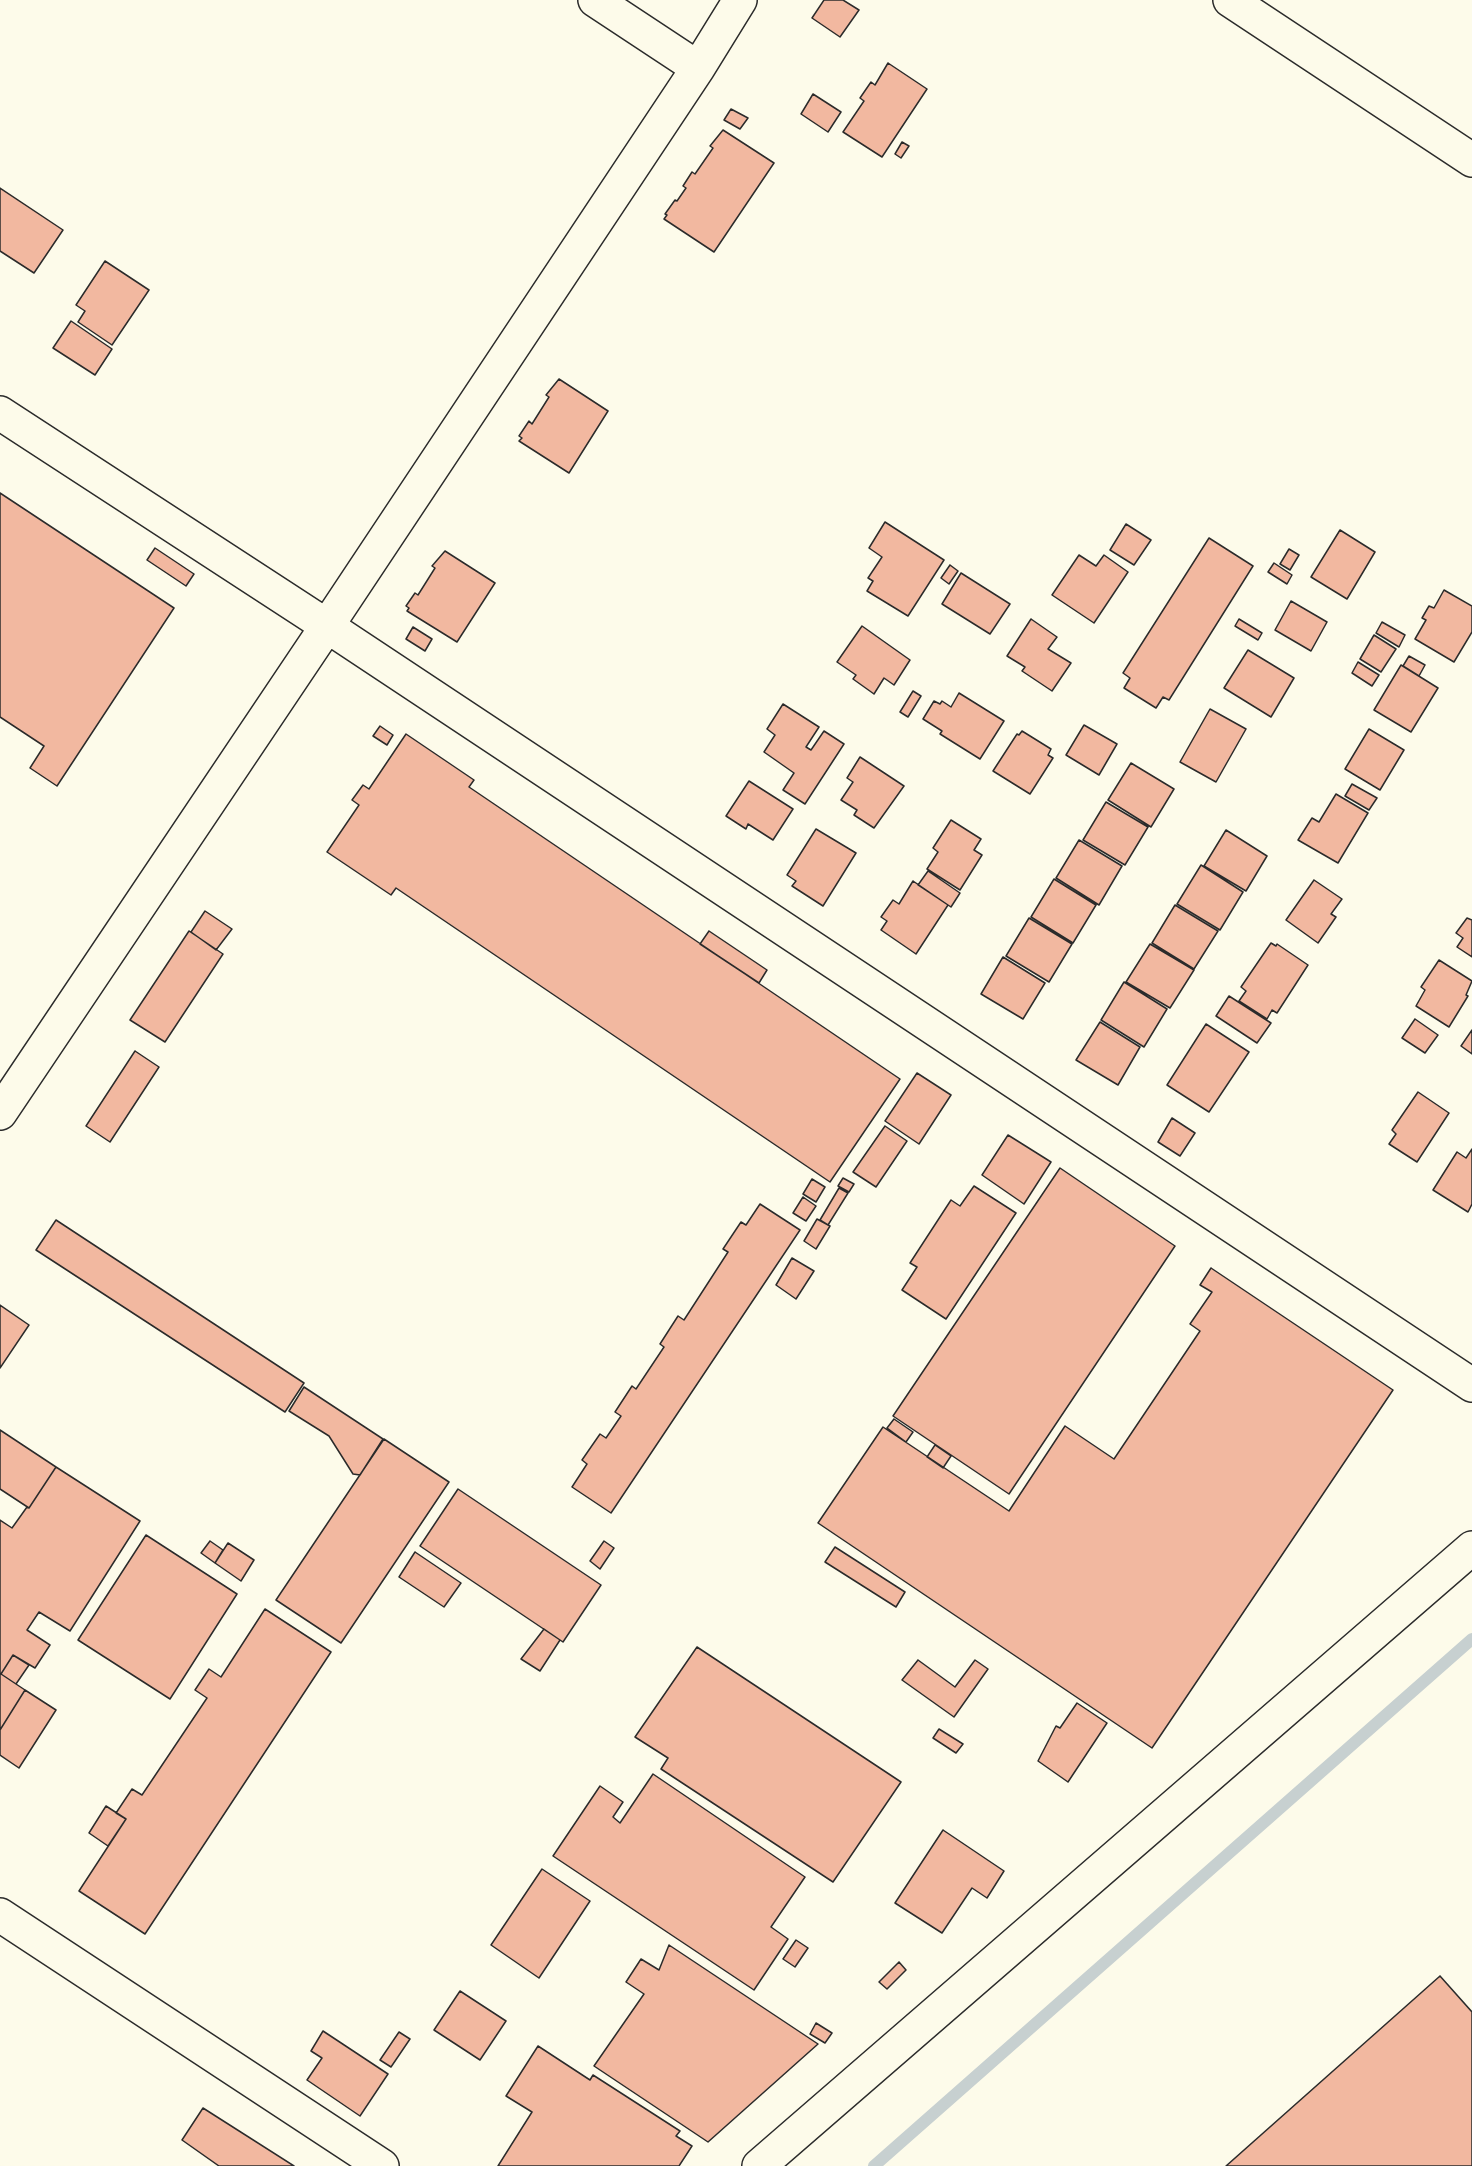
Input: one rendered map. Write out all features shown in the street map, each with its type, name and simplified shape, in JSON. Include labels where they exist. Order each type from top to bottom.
[{"type":"street","points":[[594,0],[698,68]]},
{"type":"street","points":[[0,1113],[698,68],[740,0]]},
{"type":"street","points":[[1230,0],[1472,160]]},
{"type":"street","points":[[0,413],[327,626],[1472,1385]]},
{"type":"street","points":[[759,2166],[1472,1548]]},
{"type":"street","points":[[0,1915],[382,2166]]},
{"type":"building","points":[[824,0],[843,0],[859,10],[840,37],[812,18]]},
{"type":"building","points":[[888,63],[927,89],[882,157],[843,132],[864,101],[860,98],[871,82],[875,85]]},
{"type":"building","points":[[813,94],[841,112],[828,132],[801,114]]},
{"type":"building","points":[[731,109],[748,118],[740,129],[724,120]]},
{"type":"building","points":[[723,130],[774,163],[714,252],[664,219],[667,215],[665,214],[686,188],[683,186],[692,172],[695,174],[713,148],[710,146]]},
{"type":"building","points":[[902,142],[909,146],[901,158],[895,154]]},
{"type":"building","points":[[0,188],[63,230],[34,273],[0,251]]},
{"type":"building","points":[[105,261],[149,290],[112,345],[78,322],[85,311],[76,305]]},
{"type":"building","points":[[71,321],[112,349],[95,375],[53,348]]},
{"type":"building","points":[[559,379],[608,411],[569,473],[519,441],[522,438],[519,436],[529,421],[532,424],[549,397],[546,395]]},
{"type":"building","points":[[0,493],[174,608],[57,786],[30,768],[44,746],[0,717]]},
{"type":"building","points":[[885,522],[944,560],[908,616],[867,591],[873,581],[868,578],[882,557],[869,548]]},
{"type":"building","points":[[1126,524],[1151,540],[1134,565],[1110,550]]},
{"type":"building","points":[[1340,530],[1375,552],[1347,599],[1311,577]]},
{"type":"building","points":[[1209,538],[1253,566],[1169,700],[1163,697],[1156,708],[1124,688],[1130,678],[1123,673]]},
{"type":"building","points":[[155,548],[194,574],[186,586],[147,560]]},
{"type":"building","points":[[1289,549],[1299,555],[1290,570],[1280,564]]},
{"type":"building","points":[[445,551],[495,583],[457,642],[407,611],[409,608],[406,606],[415,593],[418,595],[435,568],[432,566]]},
{"type":"building","points":[[1079,555],[1096,566],[1104,555],[1128,572],[1094,623],[1052,595]]},
{"type":"building","points":[[1274,563],[1292,575],[1287,584],[1268,572]]},
{"type":"building","points":[[950,565],[958,571],[949,584],[941,578]]},
{"type":"building","points":[[961,573],[1010,604],[990,634],[942,604]]},
{"type":"building","points":[[1444,590],[1472,606],[1472,632],[1454,662],[1415,639],[1426,620],[1422,618],[1429,606],[1434,608]]},
{"type":"building","points":[[1291,601],[1327,622],[1311,651],[1275,630]]},
{"type":"building","points":[[1031,619],[1057,637],[1048,649],[1071,663],[1052,691],[1022,671],[1025,667],[1007,656]]},
{"type":"building","points":[[1239,619],[1262,633],[1258,640],[1235,626]]},
{"type":"building","points":[[1382,622],[1405,635],[1399,647],[1376,633]]},
{"type":"building","points":[[862,626],[910,660],[894,685],[884,678],[874,694],[853,679],[856,675],[837,662]]},
{"type":"building","points":[[413,627],[432,639],[425,651],[406,639]]},
{"type":"building","points":[[1374,635],[1396,649],[1381,672],[1360,659]]},
{"type":"building","points":[[1248,650],[1294,678],[1271,717],[1224,688]]},
{"type":"building","points":[[1409,656],[1425,665],[1419,676],[1403,666]]},
{"type":"building","points":[[1358,662],[1379,675],[1372,686],[1352,673]]},
{"type":"building","points":[[1401,665],[1438,688],[1411,732],[1374,710]]},
{"type":"building","points":[[913,691],[921,696],[908,717],[900,712]]},
{"type":"building","points":[[959,693],[1004,721],[980,759],[940,734],[942,731],[923,719],[934,701],[940,704],[942,701],[951,707]]},
{"type":"building","points":[[783,704],[819,727],[806,747],[811,750],[824,731],[844,744],[805,804],[783,790],[794,773],[764,752],[775,735],[767,729]]},
{"type":"building","points":[[1210,709],[1246,729],[1216,782],[1180,762]]},
{"type":"building","points":[[1084,725],[1117,744],[1099,775],[1066,755]]},
{"type":"building","points":[[380,726],[393,735],[387,745],[373,736]]},
{"type":"building","points":[[1369,729],[1404,750],[1380,790],[1345,769]]},
{"type":"building","points":[[1022,731],[1051,749],[1048,755],[1053,758],[1030,794],[993,771],[1017,734],[1019,735]]},
{"type":"building","points":[[406,734],[474,780],[469,787],[900,1079],[830,1182],[396,888],[391,895],[327,852],[359,805],[352,800],[363,785],[369,789]]},
{"type":"building","points":[[860,757],[904,786],[874,828],[854,815],[857,810],[841,800],[853,782],[847,778]]},
{"type":"building","points":[[1131,763],[1174,789],[1151,827],[1108,800]]},
{"type":"building","points":[[749,781],[793,809],[773,840],[748,824],[746,829],[726,816]]},
{"type":"building","points":[[1352,784],[1377,798],[1369,810],[1345,796]]},
{"type":"building","points":[[1336,794],[1368,813],[1338,863],[1298,840],[1312,818],[1319,822]]},
{"type":"building","points":[[1106,802],[1148,827],[1125,865],[1083,840]]},
{"type":"building","points":[[951,820],[981,839],[974,850],[982,855],[960,890],[927,869],[938,852],[933,848]]},
{"type":"building","points":[[816,829],[856,853],[823,906],[792,886],[796,881],[787,875]]},
{"type":"building","points":[[1226,830],[1267,856],[1246,891],[1204,866]]},
{"type":"building","points":[[1079,840],[1122,866],[1099,905],[1056,878]]},
{"type":"building","points":[[1201,865],[1243,892],[1220,930],[1177,904]]},
{"type":"building","points":[[928,871],[960,893],[951,907],[918,885]]},
{"type":"building","points":[[1054,879],[1096,905],[1073,943],[1031,917]]},
{"type":"building","points":[[1314,880],[1342,899],[1331,914],[1336,917],[1318,943],[1286,920]]},
{"type":"building","points":[[913,881],[948,905],[916,954],[881,930],[887,921],[881,917],[893,900],[899,904]]},
{"type":"building","points":[[1175,905],[1218,931],[1194,969],[1152,943]]},
{"type":"building","points":[[205,911],[232,929],[216,950],[191,932]]},
{"type":"building","points":[[1029,918],[1072,944],[1049,982],[1006,956]]},
{"type":"building","points":[[1467,918],[1472,920],[1472,957],[1457,947],[1463,938],[1456,933]]},
{"type":"building","points":[[189,931],[223,954],[165,1042],[130,1020]]},
{"type":"building","points":[[709,931],[767,970],[759,983],[700,944]]},
{"type":"building","points":[[1271,943],[1276,946],[1277,944],[1308,965],[1277,1013],[1272,1010],[1267,1019],[1239,1001],[1246,991],[1241,987]]},
{"type":"building","points":[[1150,944],[1194,970],[1170,1008],[1126,982]]},
{"type":"building","points":[[1003,957],[1045,983],[1023,1019],[981,994]]},
{"type":"building","points":[[1439,960],[1472,981],[1466,995],[1468,996],[1449,1027],[1416,1006],[1425,990],[1421,987]]},
{"type":"building","points":[[1124,982],[1167,1009],[1144,1047],[1101,1020]]},
{"type":"building","points":[[1229,996],[1271,1023],[1257,1043],[1216,1016]]},
{"type":"building","points":[[1415,1019],[1438,1035],[1425,1053],[1402,1038]]},
{"type":"building","points":[[1100,1022],[1140,1047],[1118,1085],[1076,1060]]},
{"type":"building","points":[[1206,1024],[1249,1052],[1209,1112],[1167,1085]]},
{"type":"building","points":[[1472,1030],[1472,1054],[1461,1046]]},
{"type":"building","points":[[135,1051],[159,1067],[110,1142],[86,1126]]},
{"type":"building","points":[[917,1073],[951,1095],[919,1144],[885,1121]]},
{"type":"building","points":[[1418,1092],[1449,1113],[1417,1162],[1389,1144],[1396,1134],[1392,1130]]},
{"type":"building","points":[[1172,1118],[1195,1133],[1180,1156],[1158,1142]]},
{"type":"building","points":[[885,1126],[907,1141],[876,1187],[853,1172]]},
{"type":"building","points":[[1008,1135],[1051,1162],[1024,1204],[982,1175]]},
{"type":"building","points":[[1472,1149],[1472,1204],[1468,1212],[1433,1190],[1457,1152],[1466,1158]]},
{"type":"building","points":[[1060,1168],[1175,1246],[1009,1494],[893,1416]]},
{"type":"building","points":[[843,1178],[854,1184],[849,1192],[838,1186]]},
{"type":"building","points":[[812,1179],[825,1187],[816,1202],[803,1194]]},
{"type":"building","points":[[974,1186],[1016,1213],[946,1319],[902,1290],[917,1267],[910,1263],[951,1200],[960,1206]]},
{"type":"building","points":[[839,1188],[848,1193],[828,1225],[820,1220]]},
{"type":"building","points":[[803,1197],[816,1206],[806,1221],[793,1213]]},
{"type":"building","points":[[760,1204],[800,1230],[611,1513],[572,1487],[587,1464],[582,1460],[600,1434],[606,1438],[621,1416],[615,1412],[632,1386],[636,1389],[664,1347],[660,1344],[678,1316],[684,1320],[728,1252],[723,1249],[741,1222],[746,1225]]},
{"type":"building","points":[[817,1219],[830,1226],[816,1249],[804,1241]]},
{"type":"building","points":[[56,1220],[304,1383],[285,1412],[36,1250]]},
{"type":"building","points":[[792,1258],[814,1271],[796,1299],[776,1285]]},
{"type":"building","points":[[1211,1268],[1393,1390],[1152,1748],[818,1523],[883,1427],[1009,1511],[1065,1426],[1114,1459],[1200,1331],[1190,1324],[1212,1292],[1200,1285]]},
{"type":"building","points":[[0,1305],[29,1325],[0,1368]]},
{"type":"building","points":[[304,1387],[383,1439],[360,1475],[353,1474],[329,1436],[289,1411]]},
{"type":"building","points":[[894,1419],[913,1432],[906,1442],[887,1428]]},
{"type":"building","points":[[0,1430],[56,1467],[29,1508],[0,1489]]},
{"type":"building","points":[[384,1439],[449,1482],[341,1643],[276,1600]]},
{"type":"building","points":[[935,1445],[951,1456],[943,1468],[927,1457]]},
{"type":"building","points":[[56,1467],[140,1521],[70,1631],[39,1612],[27,1630],[50,1645],[35,1668],[13,1655],[1,1674],[25,1690],[0,1730],[0,1520],[12,1528],[27,1507],[29,1508]]},
{"type":"building","points":[[458,1489],[601,1585],[563,1642],[420,1546]]},
{"type":"building","points":[[146,1535],[237,1594],[170,1699],[78,1640]]},
{"type":"building","points":[[210,1541],[223,1550],[215,1563],[201,1553]]},
{"type":"building","points":[[604,1541],[614,1548],[600,1569],[590,1561]]},
{"type":"building","points":[[228,1543],[254,1560],[241,1581],[215,1563]]},
{"type":"building","points":[[835,1547],[905,1592],[896,1607],[825,1562]]},
{"type":"building","points":[[415,1552],[461,1583],[444,1607],[399,1577]]},
{"type":"building","points":[[265,1609],[331,1652],[145,1934],[79,1891],[126,1819],[116,1813],[132,1789],[142,1795],[207,1698],[195,1690],[209,1669],[221,1677]]},
{"type":"building","points":[[544,1629],[560,1640],[540,1671],[521,1659]]},
{"type":"building","points":[[697,1647],[901,1782],[833,1882],[661,1769],[668,1758],[635,1737]]},
{"type":"building","points":[[13,1655],[29,1665],[16,1684],[1,1674]]},
{"type":"building","points":[[918,1660],[955,1687],[975,1660],[988,1669],[954,1717],[902,1680]]},
{"type":"building","points":[[25,1690],[56,1710],[19,1768],[0,1755],[0,1730]]},
{"type":"building","points":[[1077,1703],[1107,1723],[1068,1782],[1038,1761],[1056,1726],[1060,1728]]},
{"type":"building","points":[[939,1729],[963,1744],[956,1753],[933,1738]]},
{"type":"building","points":[[653,1774],[805,1877],[771,1927],[788,1939],[754,1990],[553,1856],[600,1786],[623,1802],[613,1817],[620,1823]]},
{"type":"building","points":[[106,1806],[126,1819],[108,1846],[89,1833]]},
{"type":"building","points":[[943,1830],[1004,1871],[987,1898],[972,1888],[942,1933],[895,1903]]},
{"type":"building","points":[[542,1869],[590,1901],[539,1978],[491,1945]]},
{"type":"building","points":[[796,1940],[808,1948],[795,1967],[783,1959]]},
{"type":"building","points":[[669,1945],[818,2044],[708,2142],[594,2066],[644,1994],[626,1982],[641,1959],[659,1970]]},
{"type":"building","points":[[899,1962],[906,1970],[887,1989],[879,1982]]},
{"type":"building","points":[[1440,1976],[1472,2012],[1472,2166],[1226,2166]]},
{"type":"building","points":[[460,1991],[506,2021],[480,2060],[434,2030]]},
{"type":"building","points":[[816,2023],[832,2033],[825,2043],[810,2034]]},
{"type":"building","points":[[323,2031],[388,2074],[360,2116],[307,2080],[322,2058],[311,2051]]},
{"type":"building","points":[[399,2032],[410,2039],[391,2067],[380,2060]]},
{"type":"building","points":[[538,2046],[590,2080],[593,2075],[680,2131],[676,2136],[692,2146],[679,2166],[498,2166],[532,2112],[506,2096]]},
{"type":"building","points":[[203,2108],[294,2166],[219,2166],[182,2140]]},
{"type":"waterway","points":[[874,2166],[1472,1639]]}]
